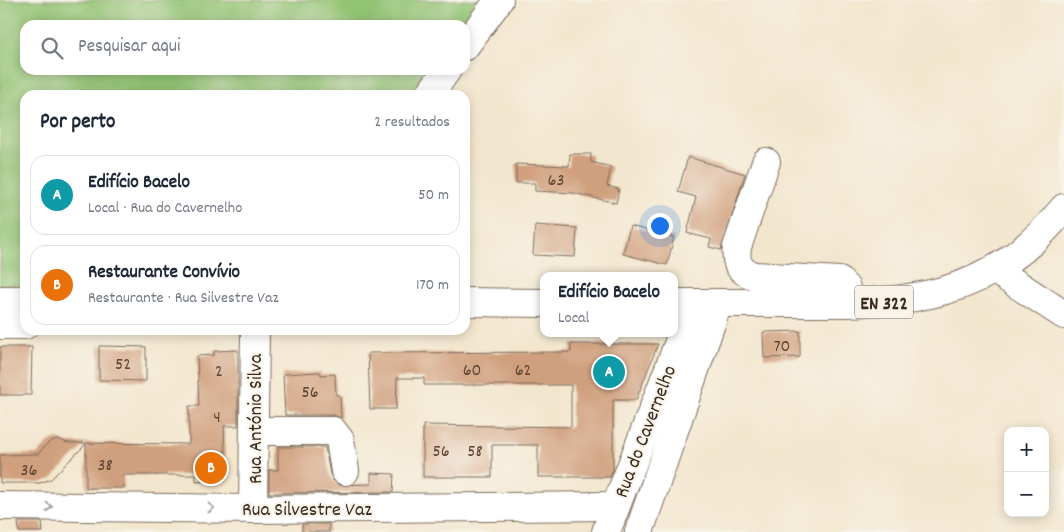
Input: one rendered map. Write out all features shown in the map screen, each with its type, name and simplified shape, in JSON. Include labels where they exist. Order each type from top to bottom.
[{"type":"street","points":[[470,39],[499,0]]},
{"type":"street","points":[[433,90],[443,75]]},
{"type":"street","points":[[766,162],[736,247],[736,261],[739,268],[755,276],[839,280],[846,288],[847,303]]},
{"type":"street","name":"EN 322","points":[[695,303],[882,303],[936,293],[970,282],[994,270],[1026,248],[1064,208]]},
{"type":"street","points":[[994,270],[1064,315]]},
{"type":"street","points":[[0,300],[20,300]]},
{"type":"street","points":[[470,302],[540,303]]},
{"type":"street","points":[[639,532],[695,303]]},
{"type":"street","name":"Rua do Cavernelho","points":[[606,532],[614,506],[695,303]]},
{"type":"street","points":[[0,325],[20,325]]},
{"type":"street","name":"Rua António Silva","points":[[253,509],[255,335]]},
{"type":"street","points":[[254,431],[333,431],[340,440],[346,471]]},
{"type":"street","name":"Rua Silvestre Vaz","points":[[0,506],[253,509],[614,506]]},
{"type":"green space","points":[[0,0],[482,0],[468,20],[20,20],[20,75],[432,75],[421,90],[20,90],[20,285],[0,285]]},
{"type":"building","points":[[570,154],[591,154],[591,162],[611,167],[607,186],[619,189],[616,203],[573,193],[535,191],[535,183],[516,183],[516,164],[569,166]]},
{"type":"building","points":[[688,157],[745,174],[721,250],[709,247],[711,239],[687,233],[696,197],[678,192]]},
{"type":"building","points":[[535,225],[577,228],[575,257],[533,255]]},
{"type":"building","points":[[630,226],[674,237],[667,265],[623,254]]},
{"type":"building","points":[[800,331],[800,357],[764,358],[763,332]]},
{"type":"building","points":[[571,344],[658,344],[636,400],[613,400],[613,470],[610,477],[538,477],[538,445],[492,445],[492,477],[423,477],[423,425],[571,427],[571,385],[424,385],[424,378],[397,378],[396,409],[370,409],[368,353],[571,352]]},
{"type":"building","points":[[99,346],[146,347],[146,381],[99,380]]},
{"type":"building","points":[[0,347],[32,347],[31,395],[0,395]]},
{"type":"building","points":[[238,350],[238,426],[224,426],[226,480],[196,482],[196,475],[123,475],[124,488],[86,488],[86,444],[51,479],[40,483],[0,483],[0,455],[38,454],[49,442],[57,439],[68,443],[189,444],[189,406],[199,406],[197,356],[214,355],[214,351]]},
{"type":"building","points":[[320,372],[321,375],[335,374],[336,395],[340,395],[341,418],[333,415],[285,415],[283,374]]},
{"type":"building","points":[[278,447],[325,447],[330,474],[339,485],[371,484],[371,473],[394,474],[393,492],[269,493],[269,470],[278,470]]},
{"type":"building","points":[[18,522],[42,522],[43,532],[19,532]]},
{"type":"building","points":[[302,524],[329,524],[329,532],[302,532]]},
{"type":"place","name":"Edifício Bacelo","points":[[609,372]]},
{"type":"place","name":"Restaurante Convívio","points":[[211,468]]}]
